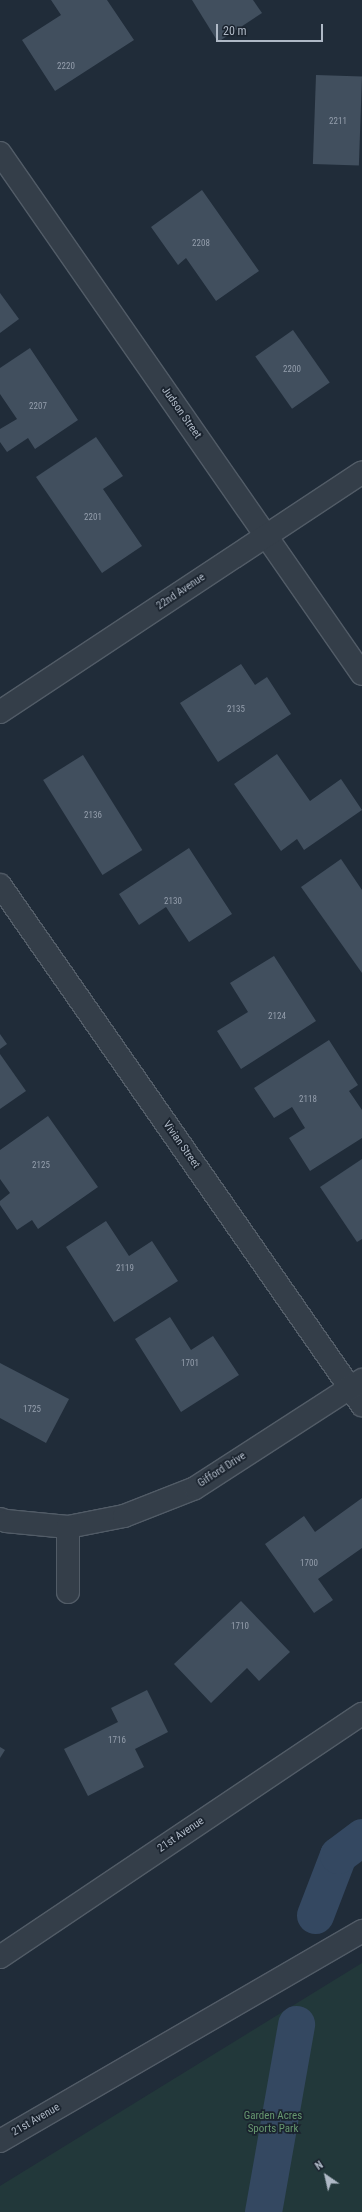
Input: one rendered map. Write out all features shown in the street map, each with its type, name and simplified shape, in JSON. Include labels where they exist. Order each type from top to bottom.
[{"type":"street","name":"Judson Street","points":[[0,153],[362,674]]},
{"type":"street","name":"22nd Avenue","points":[[0,712],[362,472]]},
{"type":"street","name":"Vivian Street","points":[[0,885],[358,1391]]},
{"type":"street","name":"Gifford Drive","points":[[0,1519],[6,1522],[68,1527],[124,1516],[195,1488],[358,1391]]},
{"type":"street","points":[[68,1527],[68,1592]]},
{"type":"street","name":"21st Avenue","points":[[0,1957],[362,1714]]},
{"type":"street","name":"21st Avenue","points":[[0,2141],[362,1931]]},
{"type":"green space","name":"Garden Acres Sports Park","points":[[362,1963],[362,2212],[0,2212],[0,2186]]},
{"type":"building","points":[[51,0],[107,0],[134,40],[55,91],[22,40],[61,15]]},
{"type":"building","points":[[192,0],[253,0],[262,13],[218,42]]},
{"type":"building","points":[[316,75],[362,77],[359,166],[313,164]]},
{"type":"building","points":[[202,190],[259,271],[216,301],[186,258],[178,265],[151,227]]},
{"type":"building","points":[[0,293],[19,319],[0,333]]},
{"type":"building","points":[[293,330],[330,382],[292,409],[255,356]]},
{"type":"building","points":[[30,348],[78,420],[35,449],[28,438],[7,452],[0,442],[0,429],[17,419],[0,394],[0,368]]},
{"type":"building","points":[[96,437],[123,476],[103,489],[142,546],[102,573],[36,477]]},
{"type":"building","points":[[241,664],[255,685],[267,677],[291,714],[218,762],[180,703]]},
{"type":"building","points":[[277,754],[310,801],[341,779],[362,810],[304,850],[297,839],[281,851],[234,784]]},
{"type":"building","points":[[83,755],[142,850],[102,875],[43,780]]},
{"type":"building","points":[[189,848],[232,914],[189,942],[166,907],[139,925],[119,894]]},
{"type":"building","points":[[341,859],[362,890],[362,973],[301,887]]},
{"type":"building","points":[[274,956],[316,1021],[241,1069],[217,1031],[248,1012],[230,983]]},
{"type":"building","points":[[0,1034],[7,1044],[0,1049]]},
{"type":"building","points":[[329,1040],[358,1085],[349,1091],[362,1110],[362,1138],[310,1171],[289,1138],[305,1128],[292,1107],[274,1118],[254,1088]]},
{"type":"building","points":[[0,1054],[26,1091],[0,1109]]},
{"type":"building","points":[[48,1116],[98,1187],[38,1229],[32,1220],[17,1230],[0,1205],[0,1201],[10,1193],[0,1179],[0,1150]]},
{"type":"building","points":[[362,1159],[362,1239],[357,1242],[320,1187]]},
{"type":"building","points":[[106,1221],[129,1256],[152,1241],[178,1281],[114,1322],[66,1247]]},
{"type":"building","points":[[170,1317],[191,1350],[213,1336],[239,1375],[181,1412],[135,1339]]},
{"type":"building","points":[[0,1363],[69,1399],[46,1443],[0,1418]]},
{"type":"building","points":[[362,1498],[362,1548],[318,1579],[333,1600],[314,1613],[265,1544],[304,1516],[315,1532]]},
{"type":"building","points":[[241,1601],[290,1652],[259,1681],[247,1668],[211,1703],[174,1664]]},
{"type":"building","points":[[147,1690],[168,1732],[135,1749],[144,1767],[88,1796],[64,1749],[118,1722],[111,1708]]},
{"type":"building","points":[[0,1747],[5,1750],[0,1758]]},
{"type":"waterway","points":[[315,1915],[338,1855],[362,1837]]},
{"type":"waterway","points":[[263,2212],[296,2024]]}]
